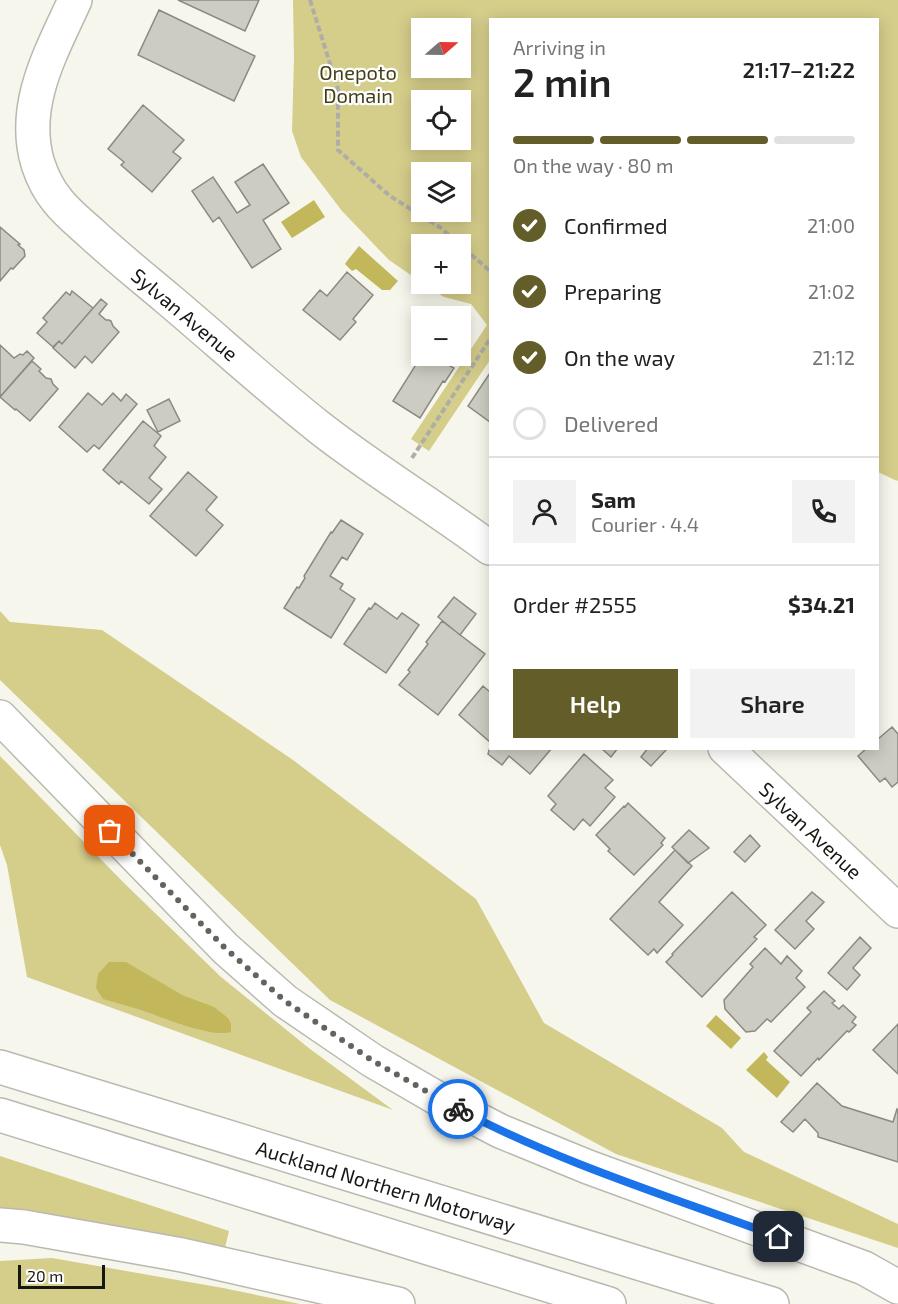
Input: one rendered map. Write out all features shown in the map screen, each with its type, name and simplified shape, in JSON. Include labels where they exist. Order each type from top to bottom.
[{"type":"main road","name":"Sylvan Avenue","points":[[75,0],[46,63],[39,83],[33,120],[38,163],[44,180],[57,200],[111,252],[319,427],[489,547]]},
{"type":"main road","points":[[0,717],[226,949],[285,1001],[373,1061],[500,1131],[588,1167],[864,1268],[898,1287]]},
{"type":"main road","name":"Sylvan Avenue","points":[[727,750],[898,911]]},
{"type":"main road","name":"Auckland Northern Motorway","points":[[0,1067],[772,1304]]},
{"type":"main road","points":[[0,1115],[609,1304]]},
{"type":"main road","points":[[0,1225],[24,1227],[182,1255],[398,1304]]},
{"type":"path","points":[[310,0],[338,89],[338,150],[390,196],[441,228],[489,270]]},
{"type":"path","points":[[409,464],[489,341]]},
{"type":"green space","name":"Onepoto Domain","points":[[293,0],[898,0],[898,480],[879,472],[879,18],[489,18],[489,361],[429,451],[411,439],[460,366],[471,366],[471,349],[487,325],[471,304],[439,294],[471,294],[471,234],[411,234],[411,275],[389,260],[342,211],[301,157],[292,131]]},
{"type":"green space","points":[[0,611],[10,622],[102,630],[293,760],[476,899],[544,1023],[722,1128],[744,1152],[898,1224],[898,1248],[616,1154],[330,1000],[0,680]]},
{"type":"green space","points":[[0,756],[124,883],[221,977],[310,1049],[393,1110],[27,977],[7,865],[0,845]]},
{"type":"green space","points":[[0,1156],[229,1231],[224,1252],[0,1215]]},
{"type":"green space","points":[[52,1258],[300,1304],[0,1304],[0,1261]]},
{"type":"shaded area","points":[[314,200],[325,217],[292,238],[281,222]]},
{"type":"shaded area","points":[[359,246],[398,281],[390,290],[382,290],[356,269],[352,271],[345,264]]},
{"type":"shaded area","points":[[109,962],[126,962],[182,995],[214,1007],[228,1018],[231,1032],[200,1030],[103,999],[96,988],[98,974]]},
{"type":"shaded area","points":[[716,1015],[741,1038],[731,1049],[706,1026]]},
{"type":"shaded area","points":[[764,1052],[768,1057],[766,1060],[790,1082],[777,1098],[746,1070]]},
{"type":"building","points":[[178,0],[259,0],[245,31]]},
{"type":"building","points":[[159,10],[255,56],[234,101],[138,55]]},
{"type":"building","points":[[143,105],[184,140],[173,152],[181,158],[152,192],[121,165],[124,162],[108,149]]},
{"type":"building","points":[[263,164],[289,203],[263,220],[281,249],[252,268],[219,217],[213,222],[192,191],[213,177],[237,213],[250,205],[235,182]]},
{"type":"building","points":[[0,227],[20,244],[18,245],[24,250],[25,256],[0,281]]},
{"type":"building","points":[[347,272],[373,295],[353,319],[356,322],[340,340],[303,310],[320,290],[327,296]]},
{"type":"building","points":[[72,291],[93,308],[62,344],[59,341],[53,347],[37,333],[47,322],[43,318],[66,292],[70,295]]},
{"type":"building","points":[[101,299],[107,304],[99,314],[111,321],[119,332],[92,363],[85,356],[75,368],[53,348],[59,341],[62,344]]},
{"type":"building","points":[[0,345],[14,358],[27,351],[34,358],[0,397]]},
{"type":"building","points":[[32,361],[58,389],[30,421],[0,397]]},
{"type":"building","points":[[415,366],[454,368],[420,418],[393,401]]},
{"type":"building","points":[[489,374],[489,421],[468,406]]},
{"type":"building","points":[[88,393],[102,405],[113,393],[121,401],[126,394],[137,404],[99,449],[94,445],[87,452],[59,427]]},
{"type":"building","points":[[169,399],[180,421],[158,432],[147,410]]},
{"type":"building","points":[[143,421],[161,436],[154,446],[166,457],[149,478],[162,489],[149,504],[121,481],[119,484],[103,470]]},
{"type":"building","points":[[188,472],[217,497],[206,510],[223,525],[196,556],[150,516]]},
{"type":"building","points":[[341,520],[363,534],[347,560],[342,557],[330,576],[343,584],[340,589],[355,599],[331,638],[284,608],[297,587],[299,588],[331,532]]},
{"type":"building","points":[[454,597],[476,614],[460,635],[438,617]]},
{"type":"building","points":[[375,603],[397,619],[402,613],[419,625],[386,673],[344,644]]},
{"type":"building","points":[[442,621],[485,654],[438,715],[399,685],[410,672],[408,670]]},
{"type":"building","points":[[483,686],[489,691],[489,741],[459,715]]},
{"type":"building","points":[[892,727],[898,734],[898,782],[892,787],[885,778],[880,782],[858,756],[865,750],[879,750],[879,738]]},
{"type":"building","points":[[489,750],[550,750],[530,774],[509,756],[502,765],[488,754]]},
{"type":"building","points":[[603,750],[616,750],[611,757]]},
{"type":"building","points":[[646,750],[666,750],[651,766],[641,757]]},
{"type":"building","points":[[584,754],[613,780],[605,788],[615,797],[590,826],[583,819],[574,830],[551,810],[556,804],[548,796]]},
{"type":"building","points":[[628,803],[665,838],[661,843],[663,845],[634,875],[608,851],[610,849],[596,835]]},
{"type":"building","points":[[689,830],[709,848],[688,863],[672,847]]},
{"type":"building","points":[[750,835],[760,846],[745,862],[734,852]]},
{"type":"building","points":[[675,850],[692,866],[659,902],[683,925],[657,953],[654,949],[648,955],[610,919]]},
{"type":"building","points":[[732,892],[766,925],[754,937],[757,939],[702,997],[666,962]]},
{"type":"building","points":[[812,892],[824,902],[806,921],[814,929],[795,949],[775,930]]},
{"type":"building","points":[[860,937],[871,948],[853,968],[860,975],[847,990],[828,973]]},
{"type":"building","points":[[765,948],[781,964],[787,956],[802,971],[796,978],[805,987],[771,1022],[767,1019],[755,1031],[746,1032],[725,1009],[724,1000],[753,967],[750,964]]},
{"type":"building","points":[[824,991],[835,1001],[832,1003],[839,1009],[843,1005],[856,1017],[852,1022],[856,1025],[801,1076],[774,1051],[811,1012],[807,1008]]},
{"type":"building","points":[[898,1024],[898,1074],[873,1050]]},
{"type":"building","points":[[817,1083],[842,1106],[893,1122],[897,1109],[898,1162],[818,1137],[818,1133],[805,1119],[793,1132],[781,1122]]},
{"type":"way so far","points":[[110,831],[226,949],[285,1001],[373,1061],[458,1109]]},
{"type":"route","points":[[458,1109],[500,1131],[588,1167],[779,1237]]}]
